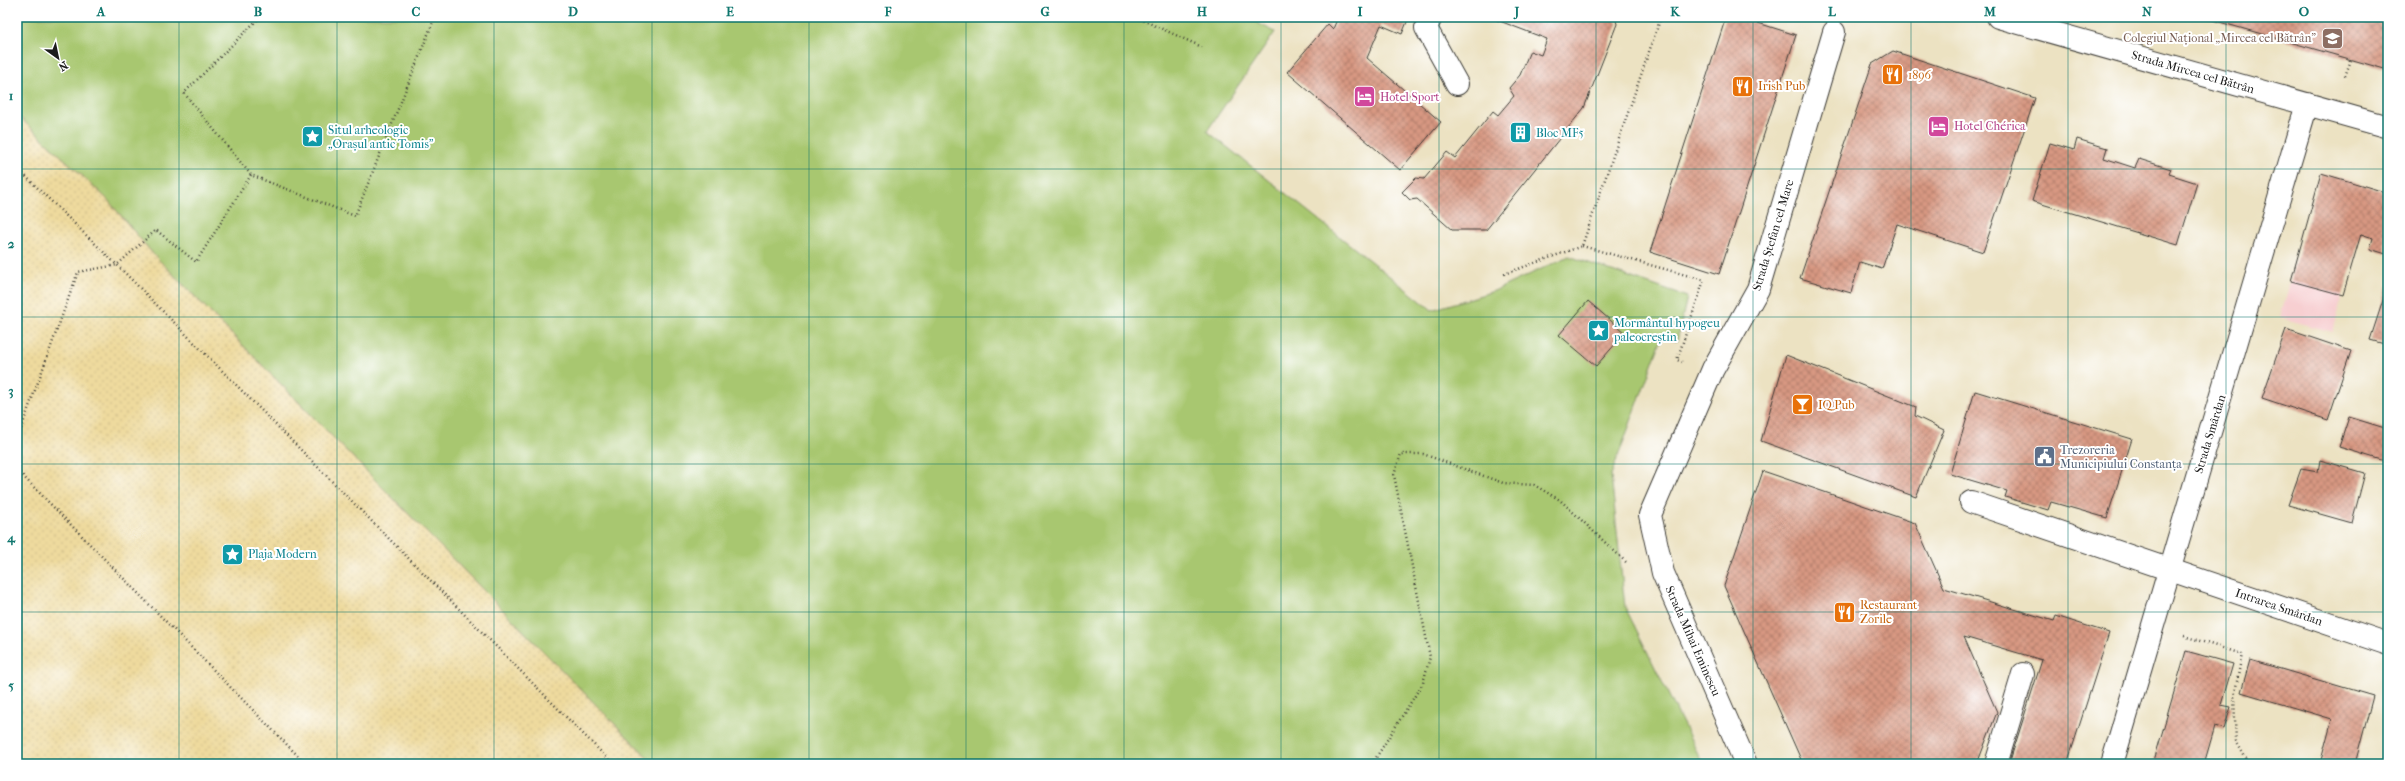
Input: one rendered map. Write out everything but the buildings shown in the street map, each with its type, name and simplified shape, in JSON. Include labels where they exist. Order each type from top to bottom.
[{"type":"street","points":[[1431,17],[1426,28],[1457,84]]},
{"type":"street","name":"Strada Mircea cel Bătrân","points":[[1998,17],[2029,21],[2388,127]]},
{"type":"street","name":"Strada Ștefan cel Mare","points":[[1650,515],[1713,369],[1758,289],[1834,32]]},
{"type":"street","name":"Strada Smârdan","points":[[2112,764],[2307,104]]},
{"type":"street","name":"Intrarea Smârdan","points":[[1971,502],[2388,644]]},
{"type":"street","name":"Strada Mihai Eminescu","points":[[1650,515],[1663,573],[1746,764]]},
{"type":"street","points":[[1996,764],[2023,674]]},
{"type":"path","points":[[260,17],[184,93],[251,175],[355,216],[434,17]]},
{"type":"path","points":[[1136,17],[1202,47]]},
{"type":"path","points":[[1582,246],[1661,17]]},
{"type":"path","points":[[2345,76],[2351,60]]},
{"type":"path","points":[[17,168],[117,265],[612,764]]},
{"type":"path","points":[[17,440],[78,272],[117,265],[156,230],[196,262],[251,175]]},
{"type":"path","points":[[1504,274],[1582,246],[1704,280],[1685,337]]},
{"type":"path","points":[[1372,764],[1423,683],[1430,657],[1394,475],[1401,454],[1423,454],[1503,483],[1534,486],[1560,500],[1628,563]]},
{"type":"path","points":[[17,470],[306,764]]},
{"type":"path","points":[[2153,627],[2242,654],[2234,698],[2236,741],[2249,764]]},
{"type":"shaded area","points":[[2321,173],[2352,182],[2321,288],[2343,295],[2333,332],[2280,318]]},
{"type":"green space","points":[[17,17],[1246,17],[1275,32],[1207,131],[1432,310],[1494,291],[1569,256],[1687,297],[1677,341],[1662,338],[1611,475],[1625,607],[1703,764],[654,764],[153,254],[106,198],[17,115]]},
{"type":"sand","name":"Plaja Modern","points":[[17,115],[106,198],[153,254],[654,764],[17,764]]},
{"type":"place","name":"Colegiul Național „Mircea cel Bătrân”","points":[[2332,38]]},
{"type":"place","name":"1896","points":[[1893,75]]},
{"type":"place","name":"Irish Pub","points":[[1743,86]]},
{"type":"place","name":"Hotel Sport","points":[[1364,97]]},
{"type":"place","name":"Hotel Chérica","points":[[1938,126]]},
{"type":"place","name":"Bloc MF5","points":[[1520,133]]},
{"type":"place","name":"Situl arheologic „Orașul antic Tomis”","points":[[313,137]]},
{"type":"place","name":"Mormântul hypogeu paleocreștin","points":[[1598,330]]},
{"type":"place","name":"IQ Pub","points":[[1803,405]]},
{"type":"place","name":"Trezoreria Municipiului Constanța","points":[[2045,457]]},
{"type":"place","name":"Plaja Modern","points":[[232,554]]},
{"type":"place","name":"Restaurant Zorile","points":[[1845,612]]}]
